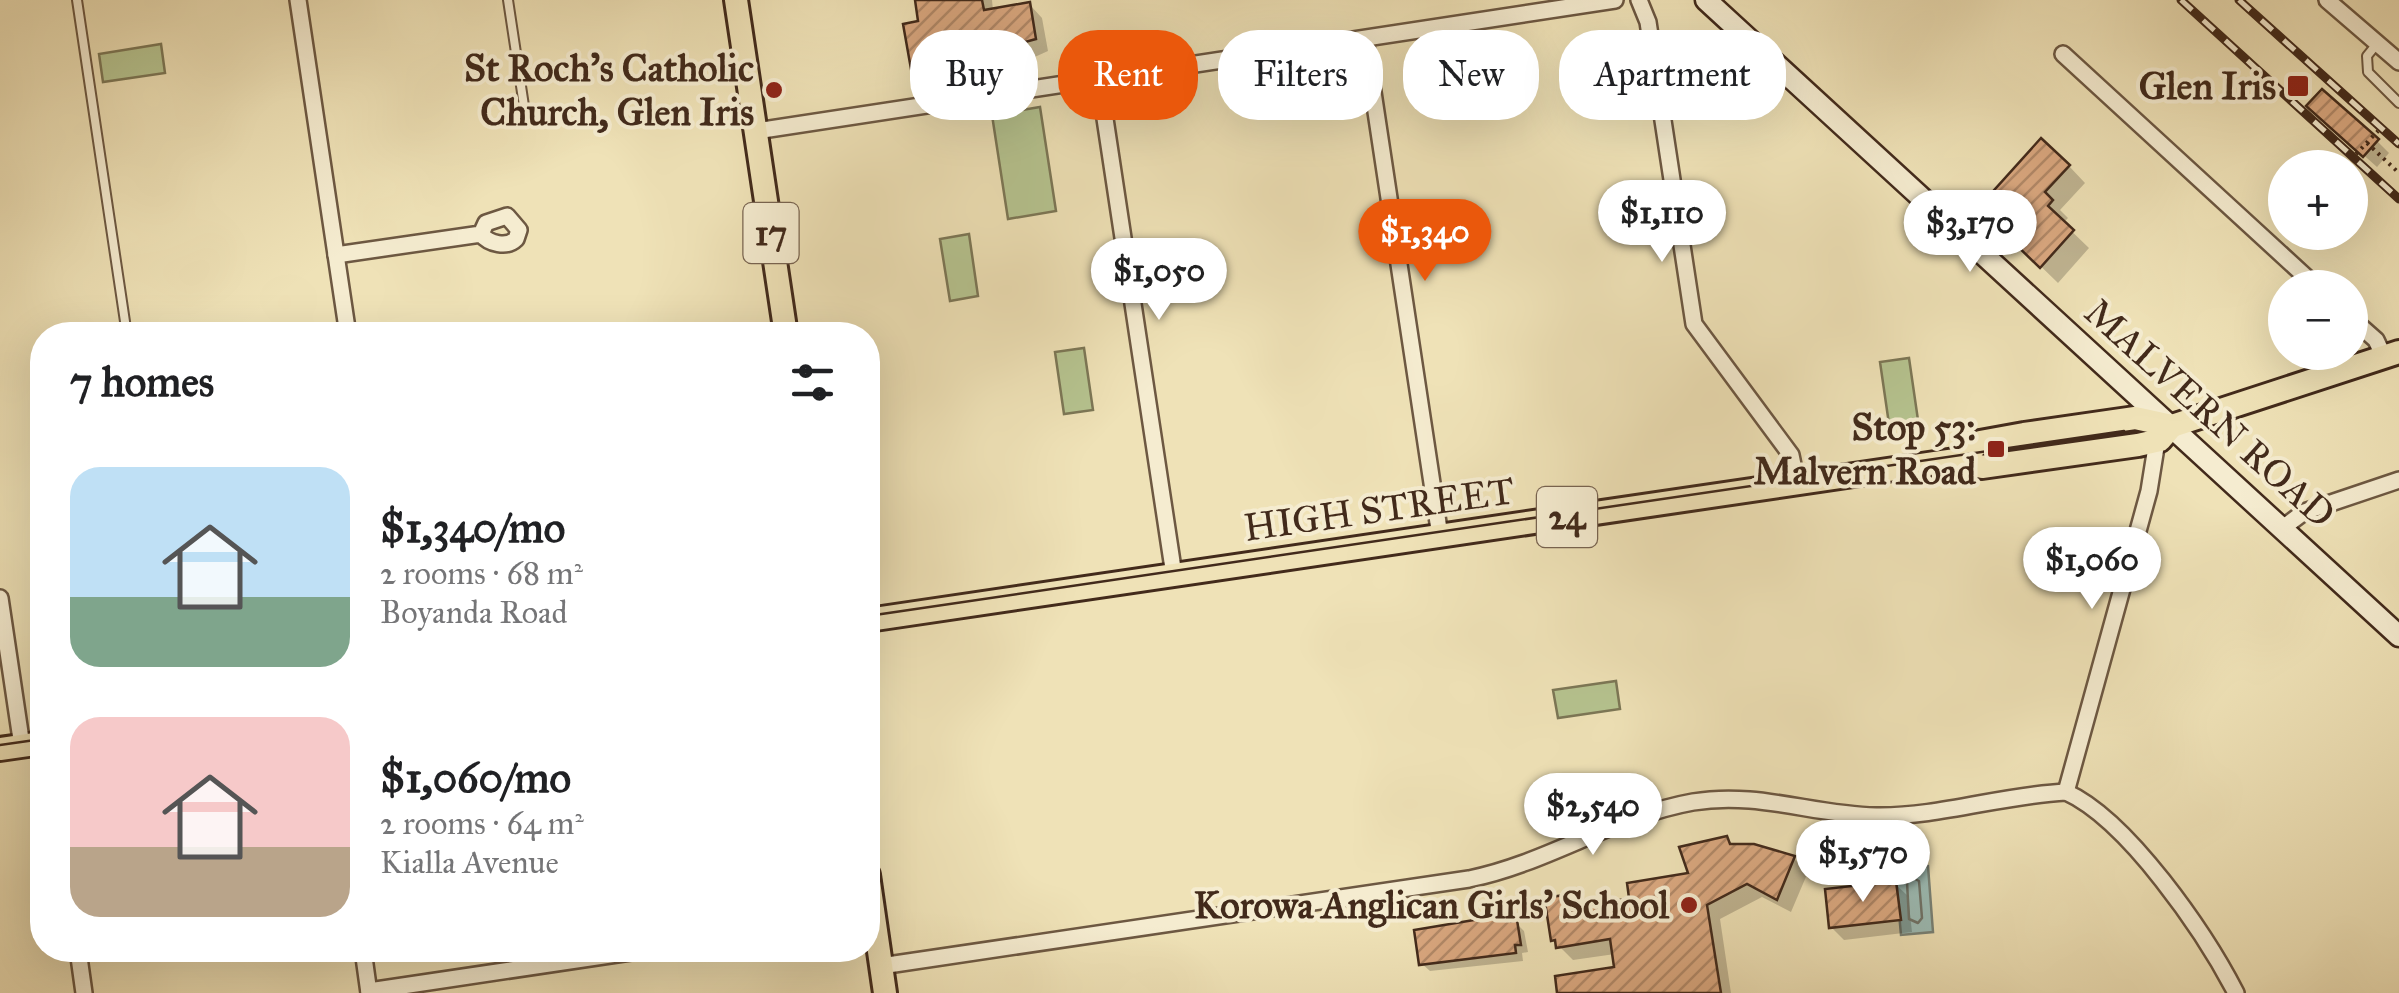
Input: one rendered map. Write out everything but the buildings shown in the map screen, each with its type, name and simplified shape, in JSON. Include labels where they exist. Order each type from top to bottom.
[{"type":"main road","name":"17","points":[[736,0],[784,322]]},
{"type":"main road","name":"MALVERN ROAD","points":[[1706,0],[2165,434],[2284,527],[2399,636]]},
{"type":"main road","name":"HIGH STREET","points":[[880,618],[1960,459],[1980,442],[2024,434],[2136,418],[2165,434],[2391,355]]},
{"type":"main road","points":[[880,961],[885,993]]},
{"type":"street","points":[[298,0],[346,322]]},
{"type":"street","points":[[1383,36],[1615,0]]},
{"type":"street","points":[[1639,0],[1648,22],[1694,324],[1791,456],[1796,484]]},
{"type":"street","points":[[2327,0],[2399,59]]},
{"type":"street","points":[[2063,54],[2298,270]]},
{"type":"street","points":[[756,131],[1058,85]]},
{"type":"street","points":[[1105,120],[1174,575]]},
{"type":"street","points":[[1377,120],[1440,536]]},
{"type":"street","points":[[336,255],[481,234]]},
{"type":"street","points":[[2368,333],[2391,355]]},
{"type":"street","points":[[2066,792],[2165,434]]},
{"type":"street","points":[[2284,527],[2304,512],[2399,480]]},
{"type":"street","points":[[0,598],[22,746]]},
{"type":"street","points":[[881,966],[1469,879],[1534,861],[1622,821],[1694,802],[1752,797],[1878,816],[2066,792],[2133,848],[2172,891],[2216,955],[2236,993]]},
{"type":"street","points":[[80,962],[84,993]]},
{"type":"street","points":[[364,962],[369,992],[565,962]]},
{"type":"lane","points":[[77,0],[125,322]]},
{"type":"lane","points":[[508,0],[526,119]]},
{"type":"lane","points":[[2381,45],[2368,53],[2368,72],[2399,102]]},
{"type":"path","points":[[2360,150],[2378,131]]},
{"type":"path","points":[[2367,143],[2399,173]]},
{"type":"green space","points":[[161,44],[165,73],[103,82],[99,54]]},
{"type":"green space","points":[[1038,107],[1056,211],[1008,219],[993,120],[1038,120]]},
{"type":"green space","points":[[969,234],[978,296],[950,301],[940,239]]},
{"type":"green space","points":[[1084,348],[1093,410],[1064,414],[1055,352]]},
{"type":"green space","points":[[1909,358],[1918,420],[1889,424],[1880,362]]},
{"type":"green space","points":[[1616,681],[1620,709],[1558,718],[1553,690]]},
{"type":"water","points":[[1928,866],[1933,932],[1901,935],[1895,868]]},
{"type":"tram line","points":[[880,614],[2124,431]]},
{"type":"tram line","points":[[0,745],[30,741]]},
{"type":"railway","points":[[2181,0],[2399,199]]},
{"type":"railway","points":[[2239,0],[2399,144]]},
{"type":"place","name":"Glen Iris","points":[[2298,86]]},
{"type":"place","name":"St Roch's Catholic Church, Glen Iris","points":[[774,90]]},
{"type":"place","name":"Stop 53: Malvern Road","points":[[1996,449]]},
{"type":"place","name":"Korowa Anglican Girls' School","points":[[1689,905]]}]
